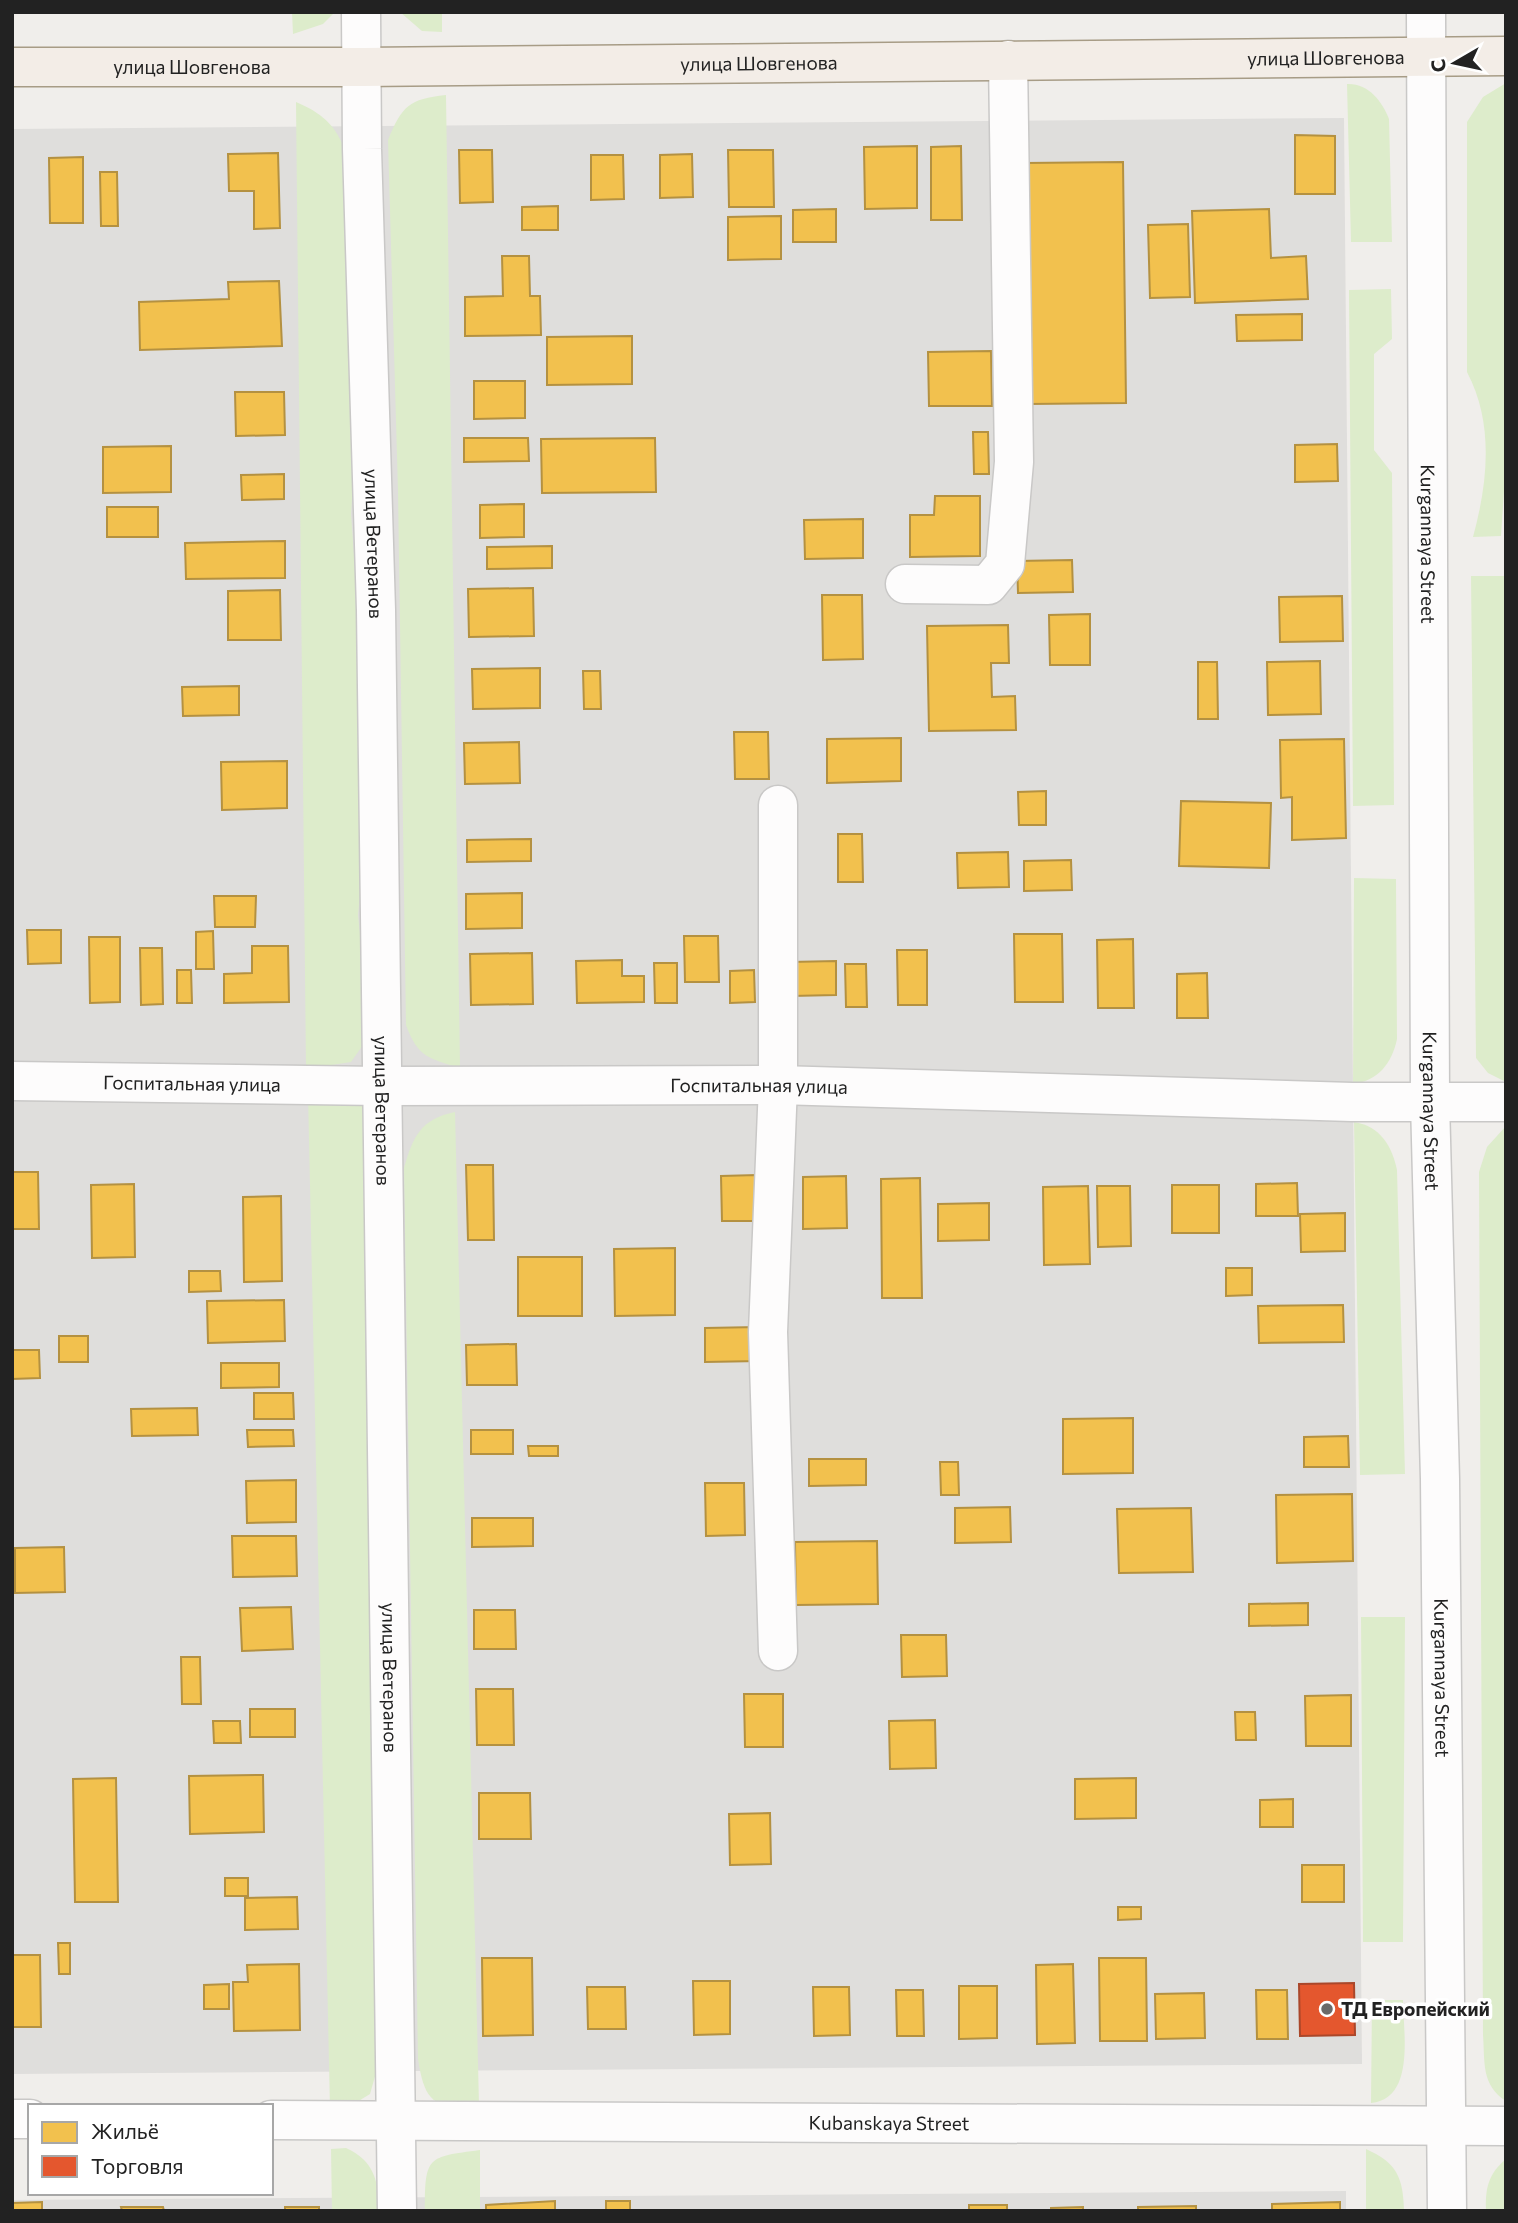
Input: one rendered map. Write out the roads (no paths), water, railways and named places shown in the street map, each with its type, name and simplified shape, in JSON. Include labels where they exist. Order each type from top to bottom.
[{"type":"main road","name":"улица Шовгенова","points":[[12,67],[362,67],[1506,56]]},
{"type":"street","name":"улица Ветеранов","points":[[361,12],[362,149],[376,610],[380,1086],[397,2211]]},
{"type":"street","name":"Kurgannaya Street","points":[[1426,12],[1430,1102],[1440,1479],[1447,2211]]},
{"type":"street","points":[[905,584],[988,585],[1005,564],[1014,462],[1008,60]]},
{"type":"street","points":[[778,805],[778,1085],[768,1332],[778,1651]]},
{"type":"street","name":"Госпитальная улица","points":[[12,1082],[380,1086],[778,1085],[1430,1102],[1506,1101]]},
{"type":"street","name":"Kubanskaya Street","points":[[273,2120],[1506,2126]]},
{"type":"place","name":"ТД Европейский","points":[[1327,2009]]}]
